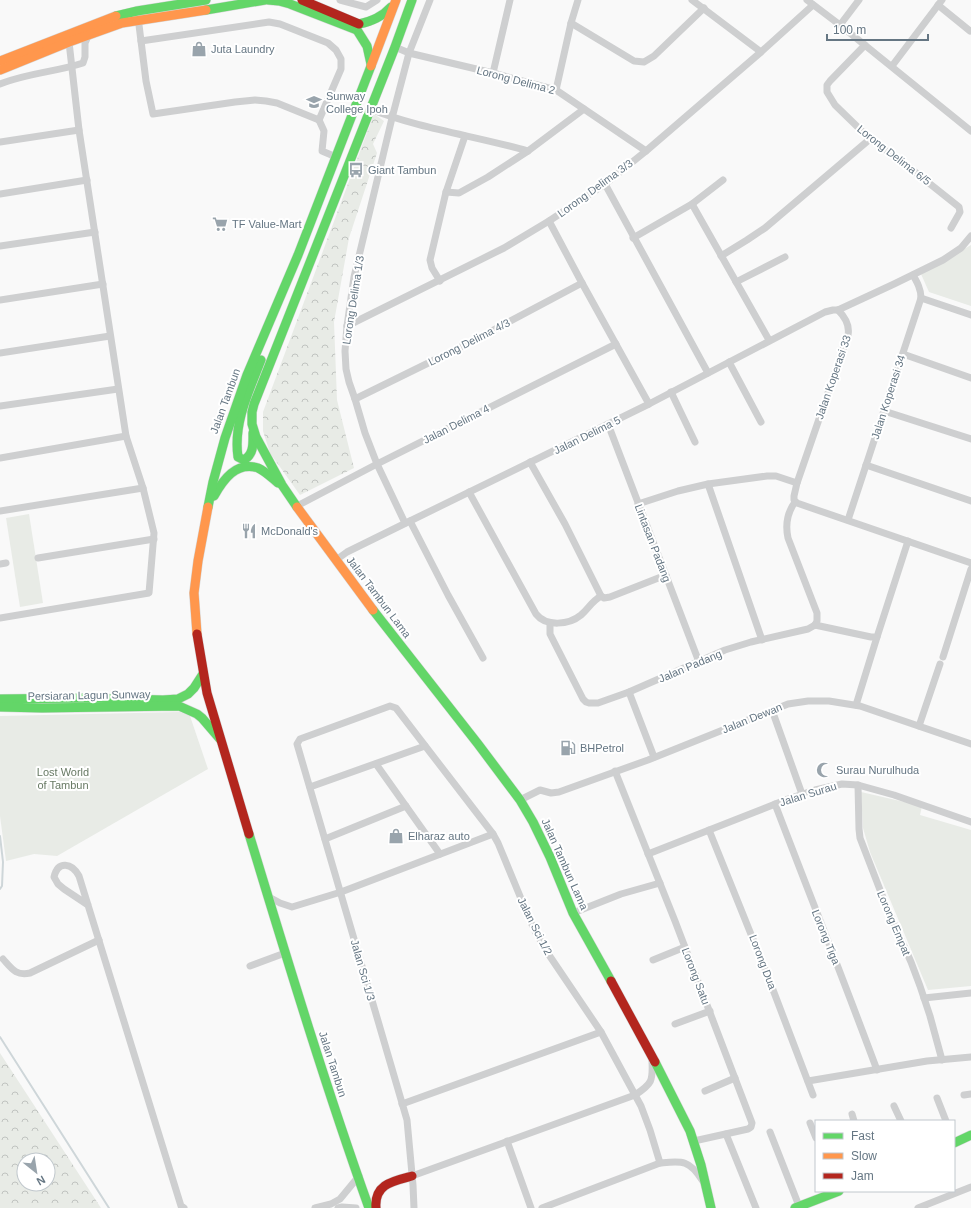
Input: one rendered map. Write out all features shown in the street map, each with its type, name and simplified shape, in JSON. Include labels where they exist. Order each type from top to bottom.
[{"type":"main road","points":[[0,61],[67,39],[88,36],[122,23],[137,15],[206,0]]},
{"type":"main road","points":[[0,70],[119,15],[137,15],[267,0],[290,4],[358,27],[381,17],[395,1]]},
{"type":"main road","points":[[302,0],[358,27],[367,45],[371,64]]},
{"type":"main road","points":[[275,308],[270,335],[239,422],[236,438],[236,451],[238,457],[244,460],[249,458],[252,452],[252,412],[255,400],[395,47],[412,0]]},
{"type":"main road","name":"Jalan Tambun","points":[[369,1208],[359,1176],[341,1129],[285,953],[222,742],[203,674],[195,619],[194,594],[198,561],[224,438],[247,375],[298,255],[395,1]]},
{"type":"main road","points":[[253,431],[282,485]]},
{"type":"main road","points":[[210,503],[222,481],[227,475],[236,469],[257,468],[282,485]]},
{"type":"main road","name":"Jalan Tambun Lama","points":[[282,485],[393,636],[520,800],[533,822],[550,857],[573,913],[685,1118],[695,1146],[711,1208]]},
{"type":"main road","name":"Persiaran Lagun Sunway","points":[[0,699],[178,699],[188,694],[194,688],[203,674]]},
{"type":"main road","name":"Persiaran Lagun Sunway","points":[[0,707],[42,708],[179,706],[197,714],[202,718],[222,742]]},
{"type":"main road","points":[[955,1142],[971,1136]]},
{"type":"main road","points":[[376,1208],[376,1196],[383,1187],[412,1176]]},
{"type":"main road","points":[[800,1207],[836,1192]]},
{"type":"street","points":[[340,0],[366,7],[377,0]]},
{"type":"street","name":"Lorong Delima 1/3","points":[[430,0],[409,53],[354,276],[347,326],[345,351],[346,370],[365,433],[377,464],[407,522],[483,658]]},
{"type":"street","points":[[493,73],[510,0]]},
{"type":"street","points":[[556,90],[571,23],[578,0]]},
{"type":"street","points":[[692,0],[762,52]]},
{"type":"street","points":[[807,0],[892,66],[971,131]]},
{"type":"street","points":[[840,25],[859,0]]},
{"type":"street","points":[[892,66],[940,3],[970,31]]},
{"type":"street","name":"Lorong Delima 3/3","points":[[347,326],[504,248],[549,221],[605,184],[762,52],[813,5]]},
{"type":"street","points":[[571,23],[634,61],[644,62],[654,56],[704,8]]},
{"type":"street","points":[[137,15],[146,81],[153,114],[255,100],[276,103],[319,120],[324,130],[322,152],[336,157]]},
{"type":"street","points":[[141,41],[269,22],[280,24],[328,43],[336,50],[341,59],[341,69],[338,79],[319,120]]},
{"type":"street","points":[[0,84],[33,74],[72,67],[84,62],[85,43],[88,36]]},
{"type":"street","points":[[0,618],[149,593],[154,533],[143,488],[126,436],[79,130],[72,67],[67,39]]},
{"type":"street","name":"Lorong Delima 6/5","points":[[865,45],[827,85],[826,89],[829,96],[834,105],[870,139],[959,206],[960,212],[951,228]]},
{"type":"street","name":"Lorong Delima 2","points":[[395,47],[409,53],[556,90],[646,151]]},
{"type":"street","points":[[370,109],[392,118],[528,151]]},
{"type":"street","points":[[446,192],[459,193],[528,151],[584,109]]},
{"type":"street","points":[[0,142],[79,130]]},
{"type":"street","points":[[440,281],[432,268],[430,260],[446,192],[465,136]]},
{"type":"street","points":[[721,256],[765,228],[870,139]]},
{"type":"street","points":[[0,194],[87,180]]},
{"type":"street","points":[[633,238],[692,204],[723,180]]},
{"type":"street","points":[[605,184],[633,238],[708,373]]},
{"type":"street","points":[[692,204],[769,340]]},
{"type":"street","points":[[549,221],[649,404]]},
{"type":"street","points":[[0,246],[95,232]]},
{"type":"street","points":[[838,310],[943,260],[961,248],[971,236]]},
{"type":"street","points":[[736,282],[785,257]]},
{"type":"street","points":[[913,275],[919,286],[921,298],[971,315]]},
{"type":"street","name":"Lorong Delima 4/3","points":[[355,399],[471,342],[582,283]]},
{"type":"street","points":[[0,300],[102,284]]},
{"type":"street","name":"Jalan Koperasi 34","points":[[848,520],[921,298]]},
{"type":"street","name":"Jalan Delima 5","points":[[336,560],[347,552],[407,522],[649,404],[825,312],[830,310],[838,310]]},
{"type":"street","name":"Jalan Koperasi 33","points":[[815,625],[817,621],[817,613],[786,530],[787,517],[795,502],[794,496],[797,483],[849,331],[848,323],[838,310]]},
{"type":"street","points":[[0,353],[110,336]]},
{"type":"street","name":"Jalan Delima 4","points":[[298,508],[377,464],[616,344]]},
{"type":"street","points":[[902,354],[971,378]]},
{"type":"street","points":[[729,362],[761,422]]},
{"type":"street","points":[[0,406],[118,389]]},
{"type":"street","points":[[671,392],[695,442]]},
{"type":"street","points":[[884,410],[971,439]]},
{"type":"street","name":"Lintasan Padang","points":[[608,424],[698,662]]},
{"type":"street","points":[[0,458],[126,436]]},
{"type":"street","points":[[530,462],[565,524],[601,596],[604,598],[610,597],[666,576]]},
{"type":"street","points":[[866,465],[971,501]]},
{"type":"street","points":[[638,504],[678,491],[708,484],[767,476],[776,476],[797,483]]},
{"type":"street","points":[[708,484],[762,640]]},
{"type":"street","points":[[0,511],[143,488]]},
{"type":"street","points":[[469,492],[539,618],[550,623],[568,622],[582,615],[592,602],[601,596]]},
{"type":"street","points":[[795,502],[971,563]]},
{"type":"street","points":[[38,558],[154,539]]},
{"type":"street","points":[[856,705],[876,637],[908,542]]},
{"type":"street","points":[[920,726],[971,569]]},
{"type":"street","name":"Jalan Padang","points":[[550,623],[550,634],[583,699],[589,704],[598,703],[629,692],[725,650],[808,629],[815,625]]},
{"type":"street","points":[[815,625],[876,637]]},
{"type":"street","points":[[629,692],[654,757]]},
{"type":"street","name":"Jalan Dewan","points":[[520,800],[540,790],[555,793],[654,757],[788,704],[808,701],[829,701],[856,705],[971,744]]},
{"type":"street","name":"Jalan Sci 1/2","points":[[388,707],[392,706],[396,708],[493,834],[536,933],[549,955],[601,1032],[635,1095],[650,1130],[660,1163]]},
{"type":"street","name":"Jalan Sci 1/3","points":[[388,707],[298,740],[297,746],[407,1120],[414,1208]]},
{"type":"street","points":[[772,710],[802,794]]},
{"type":"street","points":[[310,787],[425,746]]},
{"type":"street","points":[[376,764],[440,854]]},
{"type":"street","name":"Lorong Satu","points":[[615,771],[710,1010],[752,1125],[748,1129],[726,1134],[695,1146]]},
{"type":"street","name":"Jalan Surau","points":[[648,854],[802,794],[846,784],[894,795],[971,822]]},
{"type":"street","name":"Lorong Empat","points":[[858,786],[860,838],[887,908],[911,962],[924,998],[942,1060]]},
{"type":"street","name":"Lorong Tiga","points":[[775,804],[877,1070]]},
{"type":"street","points":[[325,839],[406,806]]},
{"type":"street","name":"Lorong Dua","points":[[709,830],[767,974],[813,1095]]},
{"type":"street","points":[[269,897],[292,907],[341,892],[493,834]]},
{"type":"street","points":[[88,905],[58,884],[54,877],[56,870],[62,866],[68,865],[76,871],[79,876],[99,940],[181,1206],[184,1208]]},
{"type":"street","points":[[573,913],[621,894],[660,882]]},
{"type":"street","points":[[2,959],[15,972],[22,974],[30,973],[99,940]]},
{"type":"street","points":[[653,960],[685,947]]},
{"type":"street","points":[[250,966],[285,953]]},
{"type":"street","points":[[924,998],[971,992]]},
{"type":"street","points":[[675,1024],[710,1010]]},
{"type":"street","points":[[402,1104],[601,1032]]},
{"type":"street","points":[[808,1081],[942,1060],[971,1057]]},
{"type":"street","points":[[412,1176],[635,1095],[648,1087],[653,1075],[652,1058]]},
{"type":"street","points":[[705,1091],[735,1078]]},
{"type":"street","points":[[937,1098],[946,1120]]},
{"type":"street","points":[[894,1106],[900,1120]]},
{"type":"street","points":[[810,1123],[815,1136]]},
{"type":"street","points":[[770,1132],[800,1207]]},
{"type":"street","points":[[726,1134],[756,1208]]},
{"type":"street","points":[[507,1141],[531,1208]]},
{"type":"street","points":[[542,1208],[660,1163],[679,1162],[689,1164],[696,1170],[707,1189]]},
{"type":"street","points":[[315,1208],[331,1204],[340,1199],[359,1176]]},
{"type":"street","points":[[918,1208],[971,1187]]},
{"type":"street","points":[[338,1208],[356,1208]]},
{"type":"green space","points":[[374,114],[384,121],[373,144],[377,153],[349,238],[334,322],[337,400],[354,468],[300,495],[270,453],[263,431],[263,412]]},
{"type":"green space","points":[[971,245],[971,306],[929,292],[921,274]]},
{"type":"green space","points":[[29,514],[43,603],[20,607],[6,518]]},
{"type":"green space","name":"Lost World of Tambun","points":[[180,712],[190,716],[208,769],[57,856],[34,854],[6,861],[0,816],[0,716]]},
{"type":"green space","points":[[861,792],[922,806],[920,815],[971,830],[971,986],[928,990],[870,852],[863,828]]},
{"type":"green space","points":[[0,1053],[101,1208],[0,1208]]},
{"type":"waterway","points":[[0,836],[3,862],[2,886],[0,889]]},
{"type":"waterway","points":[[0,1037],[109,1208]]},
{"type":"traffic: fast","points":[[116,16],[137,11],[206,0]]},
{"type":"traffic: fast","points":[[206,10],[265,0]]},
{"type":"traffic: fast","points":[[268,0],[290,4],[357,30]]},
{"type":"traffic: fast","points":[[297,507],[282,485],[256,437],[252,424],[252,412],[412,0]]},
{"type":"traffic: fast","points":[[359,24],[376,18],[391,7]]},
{"type":"traffic: fast","points":[[357,30],[367,46],[371,64]]},
{"type":"traffic: fast","points":[[208,507],[225,438],[247,375],[298,255],[371,66]]},
{"type":"traffic: fast","points":[[253,433],[253,445],[251,452],[250,455],[244,460],[238,457],[237,444],[240,420],[247,395],[261,360]]},
{"type":"traffic: fast","points":[[214,496],[226,478],[231,473],[243,467],[258,468],[278,483]]},
{"type":"traffic: fast","points":[[373,610],[520,800],[533,822],[550,857],[573,913],[611,981]]},
{"type":"traffic: fast","points":[[0,699],[178,699],[188,694],[203,674]]},
{"type":"traffic: fast","points":[[0,707],[42,708],[179,706],[197,714],[202,718],[220,739]]},
{"type":"traffic: fast","points":[[249,834],[322,1069],[369,1208]]},
{"type":"traffic: fast","points":[[655,1062],[690,1131],[701,1165],[711,1208]]},
{"type":"traffic: fast","points":[[955,1143],[971,1135]]},
{"type":"traffic: fast","points":[[795,1208],[836,1192]]},
{"type":"traffic: slow","points":[[371,66],[396,0]]},
{"type":"traffic: slow","points":[[0,70],[69,42],[122,23],[206,10]]},
{"type":"traffic: slow","points":[[0,61],[116,16]]},
{"type":"traffic: slow","points":[[197,634],[194,593],[208,507]]},
{"type":"traffic: slow","points":[[297,507],[373,610]]},
{"type":"traffic: jam","points":[[302,0],[359,24]]},
{"type":"traffic: jam","points":[[197,634],[207,693],[249,834]]},
{"type":"traffic: jam","points":[[611,981],[655,1062]]},
{"type":"traffic: jam","points":[[376,1208],[378,1194],[386,1185],[412,1176]]},
{"type":"place","name":"Juta Laundry","points":[[199,49]]},
{"type":"place","name":"Sunway College Ipoh","points":[[314,102]]},
{"type":"place","name":"Giant Tambun","points":[[356,170]]},
{"type":"place","name":"TF Value-Mart","points":[[220,224]]},
{"type":"place","name":"McDonald's","points":[[249,531]]},
{"type":"place","name":"BHPetrol","points":[[568,748]]},
{"type":"place","name":"Surau Nurulhuda","points":[[824,770]]},
{"type":"place","name":"Elharaz auto","points":[[396,836]]}]
